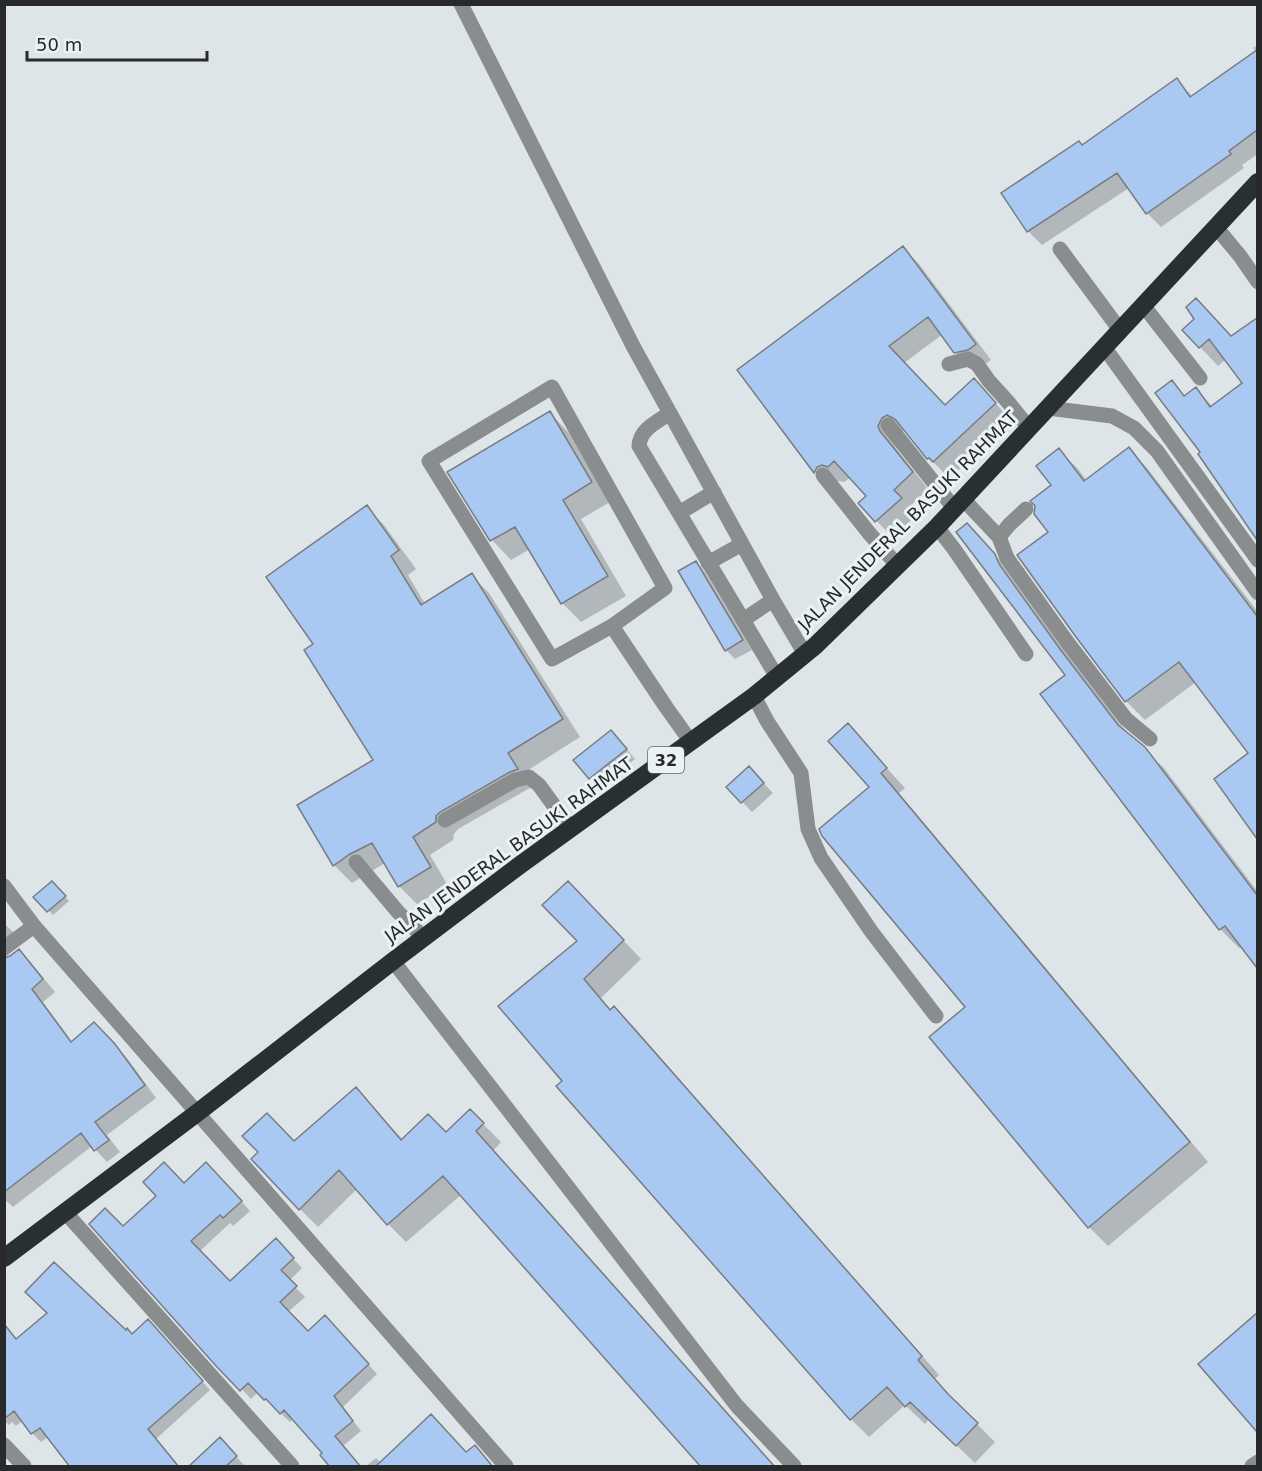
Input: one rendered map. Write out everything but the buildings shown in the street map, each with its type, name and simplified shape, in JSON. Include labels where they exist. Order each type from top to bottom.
[{"type":"highway","name":"JALAN JENDERAL BASUKI RAHMAT","points":[[4,1258],[520,865],[754,696],[805,654],[937,527],[1257,182]]},
{"type":"street","points":[[461,4],[633,346],[805,654]]},
{"type":"street","points":[[1216,227],[1240,256],[1257,282]]},
{"type":"street","points":[[1060,249],[1120,330]]},
{"type":"street","points":[[1143,305],[1200,378]]},
{"type":"street","points":[[1104,347],[1257,560]]},
{"type":"street","points":[[949,364],[968,359],[977,364],[1029,428]]},
{"type":"street","points":[[552,387],[665,588],[612,626],[552,659],[429,461],[552,387]]},
{"type":"street","points":[[1048,408],[1112,416],[1134,428],[1157,451],[1257,593]]},
{"type":"street","points":[[670,414],[644,431],[639,438],[639,446],[777,677]]},
{"type":"street","points":[[888,425],[959,504],[999,537],[1007,558],[1068,644],[1126,719],[1150,740]]},
{"type":"street","points":[[823,475],[897,566]]},
{"type":"street","points":[[679,513],[714,492]]},
{"type":"street","points":[[999,537],[1026,509]]},
{"type":"street","points":[[937,527],[1026,654]]},
{"type":"street","points":[[708,563],[742,544]]},
{"type":"street","points":[[742,620],[773,600]]},
{"type":"street","points":[[612,626],[691,742]]},
{"type":"street","points":[[754,696],[767,721],[801,773],[808,829],[821,858],[871,931],[936,1016]]},
{"type":"street","points":[[445,820],[515,780],[528,777],[539,785],[571,829]]},
{"type":"street","points":[[356,862],[398,912],[424,938]]},
{"type":"street","points":[[4,886],[34,926],[506,1467]]},
{"type":"street","points":[[4,948],[34,926]]},
{"type":"street","points":[[393,962],[737,1406],[794,1467]]},
{"type":"street","points":[[65,1212],[292,1467]]},
{"type":"street","points":[[4,1445],[24,1467]]},
{"type":"street","points":[[1252,1467],[1257,1462]]}]
